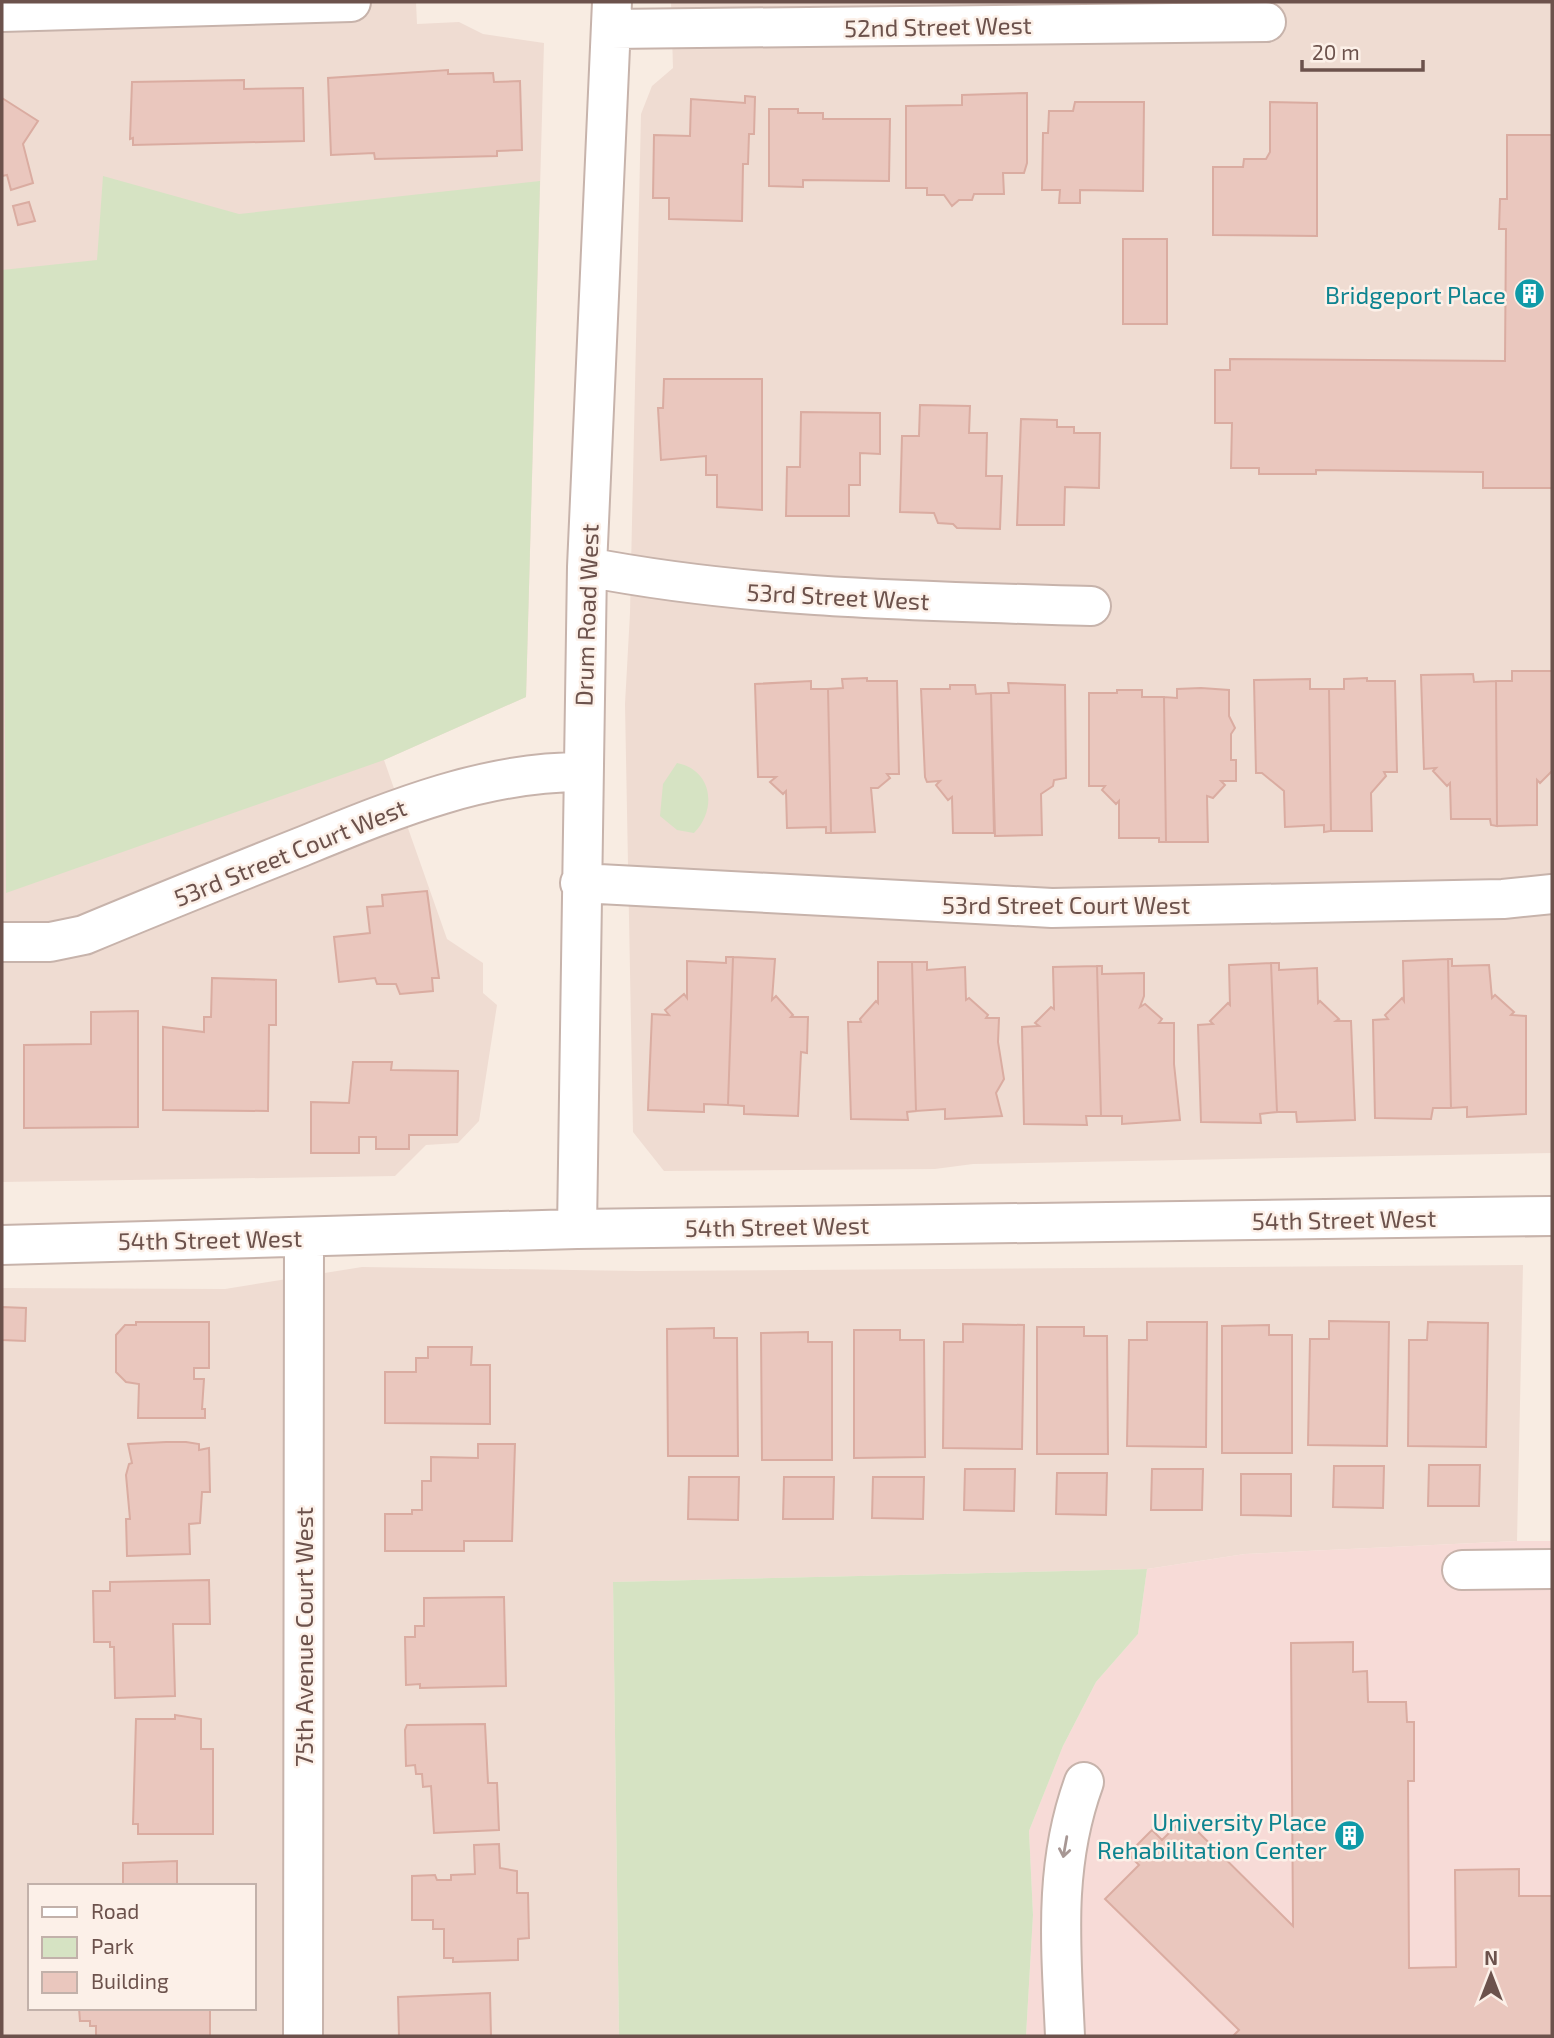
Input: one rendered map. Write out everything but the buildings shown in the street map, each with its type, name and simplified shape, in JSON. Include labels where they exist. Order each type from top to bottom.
[{"type":"street","points":[[2,12],[351,2]]},
{"type":"street","name":"52nd Street West","points":[[612,15],[1266,22]]},
{"type":"street","name":"Drum Road West","points":[[577,1229],[581,772],[587,567],[612,15]]},
{"type":"street","name":"53rd Street West","points":[[587,567],[687,585],[850,599],[1091,606]]},
{"type":"street","name":"53rd Street Court West","points":[[2,942],[50,942],[84,934],[364,821],[447,791],[508,777],[581,772]]},
{"type":"street","name":"53rd Street Court West","points":[[580,883],[1052,908],[1503,900],[1552,894]]},
{"type":"street","name":"54th Street West","points":[[2,1245],[577,1229],[1552,1216]]},
{"type":"street","name":"75th Avenue Court West","points":[[303,2036],[304,1237]]},
{"type":"street","points":[[1462,1570],[1552,1569]]},
{"type":"street","points":[[1065,2036],[1060,1931],[1063,1858],[1070,1820],[1084,1782]]},
{"type":"shaded area","points":[[2,2],[416,2],[417,24],[459,22],[483,34],[544,43],[526,697],[384,760],[447,939],[483,963],[483,993],[497,1005],[479,1121],[458,1143],[426,1145],[395,1176],[2,1182]]},
{"type":"shaded area","points":[[671,2],[1552,2],[1552,1153],[973,1164],[935,1169],[664,1171],[633,1132],[625,704],[630,613],[641,114],[652,86],[673,68]]},
{"type":"shaded area","points":[[1523,1265],[1517,1541],[1245,1554],[1147,1569],[613,1582],[619,2036],[2,2036],[2,1288],[225,1289],[362,1267],[638,1271]]},
{"type":"shaded area","points":[[1552,1541],[1552,2036],[1026,2036],[1033,1915],[1029,1831],[1063,1746],[1096,1682],[1138,1634],[1147,1569],[1245,1554]]},
{"type":"green space","points":[[103,176],[239,214],[540,181],[526,697],[384,760],[6,893],[2,270],[97,260]]},
{"type":"green space","points":[[677,763],[698,774],[708,792],[706,813],[694,833],[677,830],[660,816],[663,784]]},
{"type":"green space","points":[[1147,1569],[1138,1634],[1096,1682],[1063,1746],[1029,1831],[1033,1915],[1026,2036],[619,2036],[613,1582]]},
{"type":"place","name":"Bridgeport Place","points":[[1529,294]]},
{"type":"place","name":"University Place Rehabilitation Center","points":[[1350,1835]]}]
